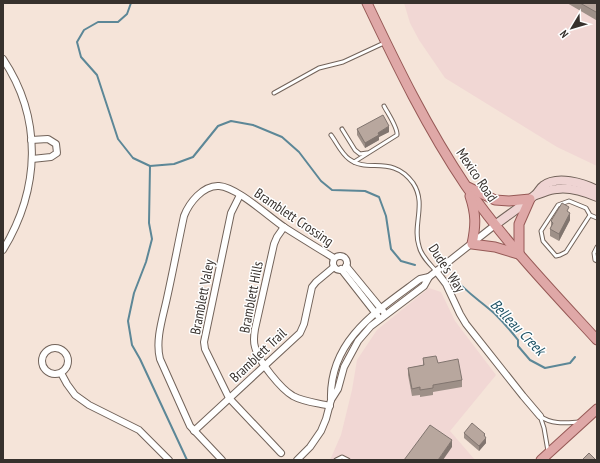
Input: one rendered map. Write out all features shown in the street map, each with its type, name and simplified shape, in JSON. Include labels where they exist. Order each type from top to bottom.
[{"type":"main road","name":"Mexico Road","points":[[367,3],[422,114],[467,187],[495,226],[597,340]]},
{"type":"main road","points":[[467,187],[495,200],[509,201],[533,197]]},
{"type":"main road","points":[[467,187],[475,210],[475,225],[472,244],[495,247],[519,254],[519,224],[533,197]]},
{"type":"main road","points":[[541,460],[596,411],[597,401]]},
{"type":"street","points":[[3,59],[22,95],[29,118],[32,140],[32,170],[26,202],[17,224],[3,250]]},
{"type":"street","points":[[32,140],[48,139],[56,144],[57,148],[57,153],[51,157],[32,158]]},
{"type":"street","points":[[297,460],[310,447],[321,430],[338,389],[344,367],[352,351],[364,334],[380,319],[424,286],[429,277],[436,271],[533,197],[544,186],[552,182],[569,181],[587,185],[597,190]]},
{"type":"street","name":"Bramblett Crossing","points":[[194,431],[190,426],[160,359],[158,346],[184,216],[187,208],[193,200],[212,186],[223,187],[240,195],[284,227],[334,258]]},
{"type":"street","points":[[533,197],[562,188],[583,192],[597,197]]},
{"type":"street","name":"Bramblett Valey","points":[[240,195],[231,213],[204,342],[207,355],[230,398],[281,453]]},
{"type":"street","name":"Bramblett Hills","points":[[284,227],[274,244],[253,338],[254,347],[264,366],[293,396],[331,403]]},
{"type":"street","points":[[380,319],[344,268],[346,260],[343,256],[337,256],[334,258],[332,262],[334,267],[344,268],[386,314]]},
{"type":"street","name":"Bramblett Trail","points":[[194,431],[300,333],[304,324],[312,287],[334,267]]},
{"type":"street","name":"Dude's Way","points":[[436,271],[446,284],[466,324],[540,416]]},
{"type":"street","points":[[331,403],[331,386],[339,359],[351,338],[366,320],[381,308],[420,279],[429,277]]},
{"type":"street","points":[[57,347],[64,351],[67,355],[67,368],[61,373],[51,374],[44,368],[42,364],[43,356],[48,349],[57,347]]},
{"type":"street","points":[[61,373],[67,384],[79,398],[89,405],[139,430],[169,460]]},
{"type":"street","points":[[194,431],[222,460]]},
{"type":"lane","points":[[274,93],[318,68],[343,62],[386,42]]},
{"type":"lane","points":[[332,135],[343,154],[354,162],[394,138],[398,132],[384,106]]},
{"type":"lane","points":[[342,129],[355,150],[360,154],[369,153]]},
{"type":"lane","name":"Dude's Way","points":[[354,162],[389,166],[399,170],[413,184],[419,198],[420,205],[418,234],[419,248],[436,271]]},
{"type":"lane","points":[[590,215],[566,252],[560,256],[556,256],[543,241],[541,231],[558,205],[569,201],[586,208],[590,215],[597,218]]},
{"type":"lane","points":[[597,247],[594,253],[595,260],[597,261]]},
{"type":"lane","name":"Dude's Way","points":[[540,416],[550,422],[557,423],[583,422]]},
{"type":"lane","name":"Dude's Way","points":[[540,416],[548,453]]},
{"type":"lane","points":[[336,460],[342,457],[348,460]]},
{"type":"shaded area","points":[[404,3],[597,3],[597,166],[557,147],[445,78],[419,40],[410,23]]},
{"type":"shaded area","points":[[429,288],[441,292],[455,321],[496,375],[450,431],[475,460],[330,460],[341,435],[352,390],[357,360],[377,330]]},
{"type":"building","points":[[580,3],[597,3],[597,11],[596,12]]},
{"type":"building","points":[[383,115],[389,126],[378,133],[379,135],[365,143],[357,129]]},
{"type":"building","points":[[562,203],[569,207],[567,211],[570,213],[559,234],[550,229],[553,223],[551,221]]},
{"type":"building","points":[[436,356],[438,363],[458,359],[462,380],[433,385],[433,388],[420,390],[420,387],[412,389],[408,368],[424,365],[423,358]]},
{"type":"building","points":[[472,423],[485,434],[484,435],[486,438],[479,446],[464,433]]},
{"type":"building","points":[[430,425],[452,440],[438,460],[404,460]]},
{"type":"building","points":[[589,453],[596,460],[582,460]]},
{"type":"waterway","name":"Belleau Creek","points":[[131,3],[127,14],[118,22],[98,22],[84,30],[77,42],[81,57],[97,75],[118,139],[133,158],[150,166],[174,164],[193,157],[218,126],[231,121],[253,125],[282,137],[299,152],[321,181],[332,190],[365,191],[379,197],[386,216],[391,249],[401,261],[415,265]]},
{"type":"waterway","points":[[150,166],[149,223],[152,239],[146,262],[134,293],[128,321],[132,345],[187,460]]},
{"type":"waterway","name":"Belleau Creek","points":[[453,276],[468,292],[504,323],[518,340],[518,346],[530,360],[545,368],[570,363],[575,357]]}]
